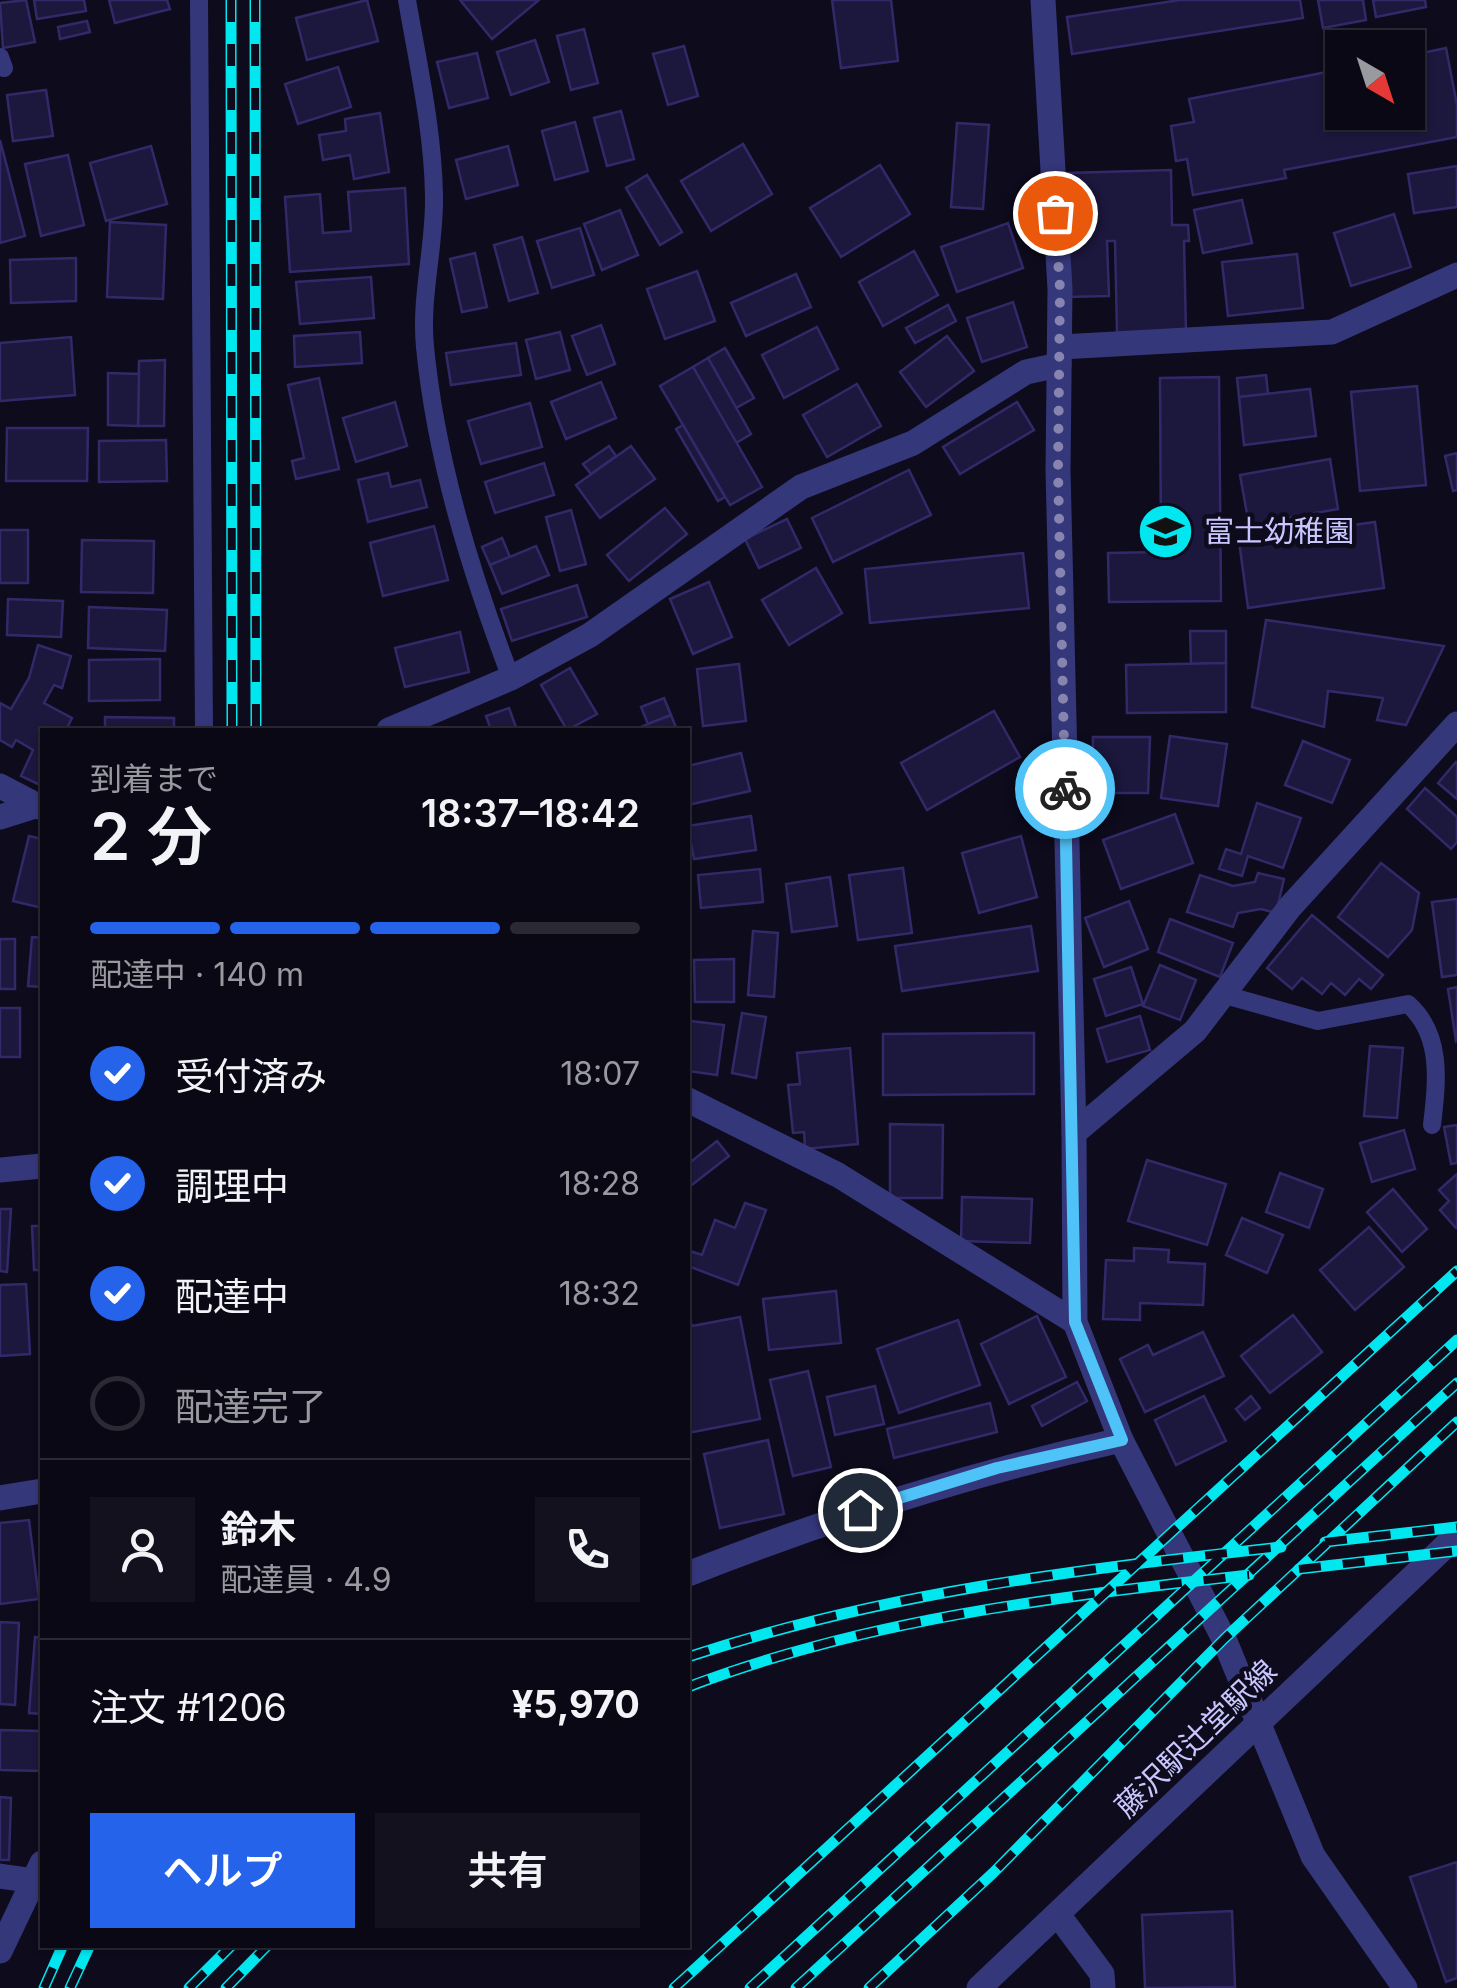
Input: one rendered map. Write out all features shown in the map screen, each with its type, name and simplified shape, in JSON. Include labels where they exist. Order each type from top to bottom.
[{"type":"street","points":[[1043,0],[1060,356],[1075,1322],[1122,1440],[1210,1610],[1260,1722],[1313,1856],[1405,1988]]},
{"type":"street","points":[[394,728],[511,678],[590,635],[801,486],[913,443],[1026,372],[1060,356],[1332,332],[1457,275]]},
{"type":"street","points":[[1074,1132],[1194,1031],[1290,906],[1457,724]]},
{"type":"street","points":[[0,786],[40,807]]},
{"type":"street","points":[[0,818],[40,807]]},
{"type":"street","points":[[690,1101],[838,1175],[1075,1322]]},
{"type":"street","points":[[0,1170],[40,1166]]},
{"type":"street","points":[[690,1573],[895,1498],[997,1468],[1122,1440]]},
{"type":"street","points":[[0,1498],[40,1491]]},
{"type":"street","name":"藤沢駅辻堂駅線","points":[[979,1988],[1457,1535]]},
{"type":"street","points":[[0,1876],[37,1885],[0,1951]]},
{"type":"street","points":[[1059,1916],[1102,1974],[1103,1988]]},
{"type":"lane","points":[[199,0],[204,728]]},
{"type":"lane","points":[[406,0],[431,148],[434,198],[425,296],[429,380],[478,590],[511,678]]},
{"type":"lane","points":[[1225,995],[1318,1021],[1408,1004],[1426,1020],[1438,1076],[1432,1125]]},
{"type":"lane","points":[[1438,1076],[1457,1073]]},
{"type":"building","points":[[26,0],[35,42],[3,48],[0,3]]},
{"type":"building","points":[[34,0],[84,0],[86,11],[37,19]]},
{"type":"building","points":[[109,0],[167,0],[170,9],[115,23]]},
{"type":"building","points":[[367,0],[378,41],[307,60],[296,18]]},
{"type":"building","points":[[460,0],[539,0],[492,39]]},
{"type":"building","points":[[832,0],[891,0],[898,61],[841,68]]},
{"type":"building","points":[[1180,0],[1300,0],[1303,18],[1072,54],[1067,17]]},
{"type":"building","points":[[1318,0],[1363,0],[1366,20],[1323,28]]},
{"type":"building","points":[[1373,0],[1425,0],[1426,7],[1376,17]]},
{"type":"building","points":[[87,21],[90,32],[60,39],[58,27]]},
{"type":"building","points":[[584,29],[598,83],[571,90],[557,36]]},
{"type":"building","points":[[535,40],[549,82],[511,95],[497,52]]},
{"type":"building","points":[[684,46],[698,96],[668,105],[653,54]]},
{"type":"building","points":[[1446,48],[1457,105],[1457,137],[1284,170],[1286,178],[1193,195],[1187,159],[1176,161],[1171,126],[1194,122],[1189,99],[1325,72],[1325,130],[1425,130],[1425,52]]},
{"type":"building","points":[[477,53],[488,98],[449,108],[437,62]]},
{"type":"building","points":[[338,67],[351,107],[298,124],[285,84]]},
{"type":"building","points":[[46,90],[53,136],[13,141],[7,95]]},
{"type":"building","points":[[621,111],[634,159],[607,166],[594,118]]},
{"type":"building","points":[[380,113],[389,172],[354,179],[350,155],[323,160],[319,135],[346,131],[345,119]]},
{"type":"building","points":[[575,122],[588,171],[555,180],[542,131]]},
{"type":"building","points":[[957,123],[989,125],[983,209],[951,207]]},
{"type":"building","points":[[0,140],[25,236],[0,243]]},
{"type":"building","points":[[743,144],[772,194],[711,231],[681,181]]},
{"type":"building","points":[[151,146],[167,204],[106,221],[90,163]]},
{"type":"building","points":[[508,146],[518,185],[466,199],[456,160]]},
{"type":"building","points":[[68,155],[84,225],[41,236],[25,164]]},
{"type":"building","points":[[880,165],[910,214],[841,257],[810,208]]},
{"type":"building","points":[[1457,166],[1457,207],[1414,213],[1408,174]]},
{"type":"building","points":[[1171,170],[1172,225],[1188,225],[1189,241],[1184,241],[1186,331],[1117,333],[1115,241],[1107,241],[1109,296],[1069,297],[1066,173]]},
{"type":"building","points":[[647,175],[682,232],[660,245],[626,188]]},
{"type":"building","points":[[405,188],[409,264],[290,272],[285,197],[320,194],[323,233],[351,231],[348,192]]},
{"type":"building","points":[[1242,200],[1252,243],[1203,253],[1194,210]]},
{"type":"building","points":[[620,210],[638,255],[602,270],[584,224]]},
{"type":"building","points":[[1394,214],[1411,267],[1351,286],[1334,233]]},
{"type":"building","points":[[110,222],[166,225],[163,299],[107,297]]},
{"type":"building","points":[[1008,223],[1023,268],[957,292],[941,247]]},
{"type":"building","points":[[580,228],[594,275],[552,288],[537,241]]},
{"type":"building","points":[[522,237],[538,293],[509,301],[494,245]]},
{"type":"building","points":[[914,251],[938,295],[883,326],[859,282]]},
{"type":"building","points":[[475,253],[487,307],[462,312],[450,259]]},
{"type":"building","points":[[1297,254],[1303,308],[1228,316],[1222,262]]},
{"type":"building","points":[[76,258],[76,301],[11,303],[10,260]]},
{"type":"building","points":[[697,271],[715,321],[665,339],[647,289]]},
{"type":"building","points":[[796,274],[811,307],[746,336],[731,303]]},
{"type":"building","points":[[371,277],[374,318],[300,324],[296,282]]},
{"type":"building","points":[[1013,302],[1027,347],[982,362],[967,318]]},
{"type":"building","points":[[948,305],[956,321],[915,343],[906,328]]},
{"type":"building","points":[[601,325],[615,364],[587,375],[572,336]]},
{"type":"building","points":[[817,327],[838,369],[784,398],[762,355]]},
{"type":"building","points":[[360,332],[362,363],[295,367],[294,336]]},
{"type":"building","points":[[560,332],[570,370],[536,379],[526,340]]},
{"type":"building","points":[[947,336],[974,371],[926,407],[900,372]]},
{"type":"building","points":[[71,337],[75,395],[0,401],[0,343]]},
{"type":"building","points":[[516,343],[521,375],[451,385],[446,353]]},
{"type":"building","points":[[725,348],[754,398],[736,408],[708,358]]},
{"type":"building","points":[[708,358],[751,434],[736,443],[693,367]]},
{"type":"building","points":[[165,360],[164,426],[138,426],[139,361]]},
{"type":"building","points":[[693,367],[762,487],[730,505],[660,386]]},
{"type":"building","points":[[108,373],[139,374],[138,426],[108,425]]},
{"type":"building","points":[[1266,375],[1268,394],[1239,397],[1237,378]]},
{"type":"building","points":[[1219,377],[1221,601],[1109,602],[1108,553],[1161,552],[1160,378]]},
{"type":"building","points":[[319,378],[339,469],[296,479],[292,461],[304,458],[288,385]]},
{"type":"building","points":[[601,382],[616,418],[566,439],[551,402]]},
{"type":"building","points":[[857,384],[881,426],[827,457],[803,415]]},
{"type":"building","points":[[1417,386],[1426,485],[1360,491],[1351,392]]},
{"type":"building","points":[[1310,389],[1316,436],[1244,445],[1239,397]]},
{"type":"building","points":[[395,402],[407,446],[356,462],[343,418]]},
{"type":"building","points":[[1017,402],[1034,430],[960,474],[943,447]]},
{"type":"building","points":[[530,403],[542,447],[481,464],[468,421]]},
{"type":"building","points":[[683,425],[725,497],[718,501],[676,429]]},
{"type":"building","points":[[7,428],[88,428],[87,481],[6,481]]},
{"type":"building","points":[[166,440],[167,481],[99,482],[99,441]]},
{"type":"building","points":[[609,446],[616,456],[591,474],[583,464]]},
{"type":"building","points":[[631,446],[655,479],[600,518],[576,485]]},
{"type":"building","points":[[1457,453],[1457,490],[1453,491],[1445,456]]},
{"type":"building","points":[[1330,459],[1338,509],[1249,525],[1240,475]]},
{"type":"building","points":[[544,463],[554,495],[495,513],[485,482]]},
{"type":"building","points":[[909,470],[931,515],[833,562],[812,518]]},
{"type":"building","points":[[388,473],[391,487],[420,480],[427,507],[368,522],[358,480]]},
{"type":"building","points":[[665,508],[687,534],[629,581],[607,555]]},
{"type":"building","points":[[571,510],[586,564],[560,571],[546,517]]},
{"type":"building","points":[[787,519],[801,548],[759,568],[745,539]]},
{"type":"building","points":[[1375,522],[1384,588],[1248,608],[1239,541]]},
{"type":"building","points":[[434,526],[448,580],[383,596],[370,543]]},
{"type":"building","points":[[0,530],[28,530],[28,583],[0,583]]},
{"type":"building","points":[[502,538],[510,557],[490,565],[482,547]]},
{"type":"building","points":[[82,540],[154,541],[153,593],[81,592]]},
{"type":"building","points":[[536,546],[549,575],[502,594],[490,565]]},
{"type":"building","points":[[1023,553],[1029,608],[870,623],[865,569]]},
{"type":"building","points":[[816,568],[842,613],[789,645],[762,600]]},
{"type":"building","points":[[709,582],[732,637],[693,654],[670,599]]},
{"type":"building","points":[[577,585],[587,617],[512,641],[501,609]]},
{"type":"building","points":[[8,599],[63,601],[61,637],[7,635]]},
{"type":"building","points":[[89,607],[167,610],[165,651],[88,648]]},
{"type":"building","points":[[1266,620],[1444,646],[1406,725],[1377,720],[1383,698],[1328,691],[1324,727],[1252,707]]},
{"type":"building","points":[[1190,631],[1226,631],[1226,663],[1191,664]]},
{"type":"building","points":[[460,632],[469,672],[405,687],[395,648]]},
{"type":"building","points":[[38,645],[71,656],[62,688],[54,685],[44,703],[72,718],[67,728],[40,728],[40,785],[21,776],[33,750],[16,740],[12,747],[0,740],[0,703],[11,709],[29,678]]},
{"type":"building","points":[[160,659],[160,700],[89,701],[89,660]]},
{"type":"building","points":[[1226,663],[1226,712],[1127,713],[1126,665]]},
{"type":"building","points":[[739,664],[746,721],[703,726],[697,669]]},
{"type":"building","points":[[570,668],[597,714],[566,728],[541,685]]},
{"type":"building","points":[[664,698],[671,715],[648,724],[641,707]]},
{"type":"building","points":[[509,708],[516,728],[490,728],[486,716]]},
{"type":"building","points":[[994,711],[1020,757],[927,810],[901,763]]},
{"type":"building","points":[[671,715],[676,728],[639,728]]},
{"type":"building","points":[[105,717],[174,718],[174,728],[105,728]]},
{"type":"building","points":[[1170,736],[1227,744],[1218,806],[1161,798]]},
{"type":"building","points":[[1093,737],[1150,737],[1148,793],[1092,793]]},
{"type":"building","points":[[1303,741],[1350,760],[1332,803],[1285,785]]},
{"type":"building","points":[[741,753],[750,791],[690,805],[690,766]]},
{"type":"building","points":[[1457,763],[1457,799],[1438,783]]},
{"type":"building","points":[[1425,788],[1457,817],[1457,842],[1451,849],[1407,809]]},
{"type":"building","points":[[1257,803],[1301,818],[1283,868],[1248,856],[1242,876],[1219,869],[1226,849],[1241,854]]},
{"type":"building","points":[[1175,814],[1193,863],[1121,889],[1103,840]]},
{"type":"building","points":[[751,816],[756,850],[694,859],[690,826]]},
{"type":"building","points":[[29,836],[40,839],[40,908],[13,901]]},
{"type":"building","points":[[1021,836],[1037,897],[979,913],[962,853]]},
{"type":"building","points":[[1381,863],[1419,893],[1412,930],[1388,957],[1338,917]]},
{"type":"building","points":[[903,868],[912,933],[858,940],[849,875]]},
{"type":"building","points":[[760,869],[763,902],[701,908],[698,875]]},
{"type":"building","points":[[1258,873],[1284,879],[1276,913],[1261,909],[1238,913],[1233,927],[1187,912],[1200,875],[1233,886],[1255,882]]},
{"type":"building","points":[[830,877],[837,926],[792,932],[786,884]]},
{"type":"building","points":[[1457,899],[1457,975],[1442,977],[1432,902]]},
{"type":"building","points":[[1129,901],[1148,949],[1104,967],[1085,918]]},
{"type":"building","points":[[1312,915],[1383,975],[1371,989],[1359,979],[1345,995],[1331,983],[1322,994],[1302,978],[1292,989],[1267,968]]},
{"type":"building","points":[[1170,919],[1233,943],[1220,977],[1158,952]]},
{"type":"building","points":[[1031,926],[1038,971],[902,991],[895,946]]},
{"type":"building","points":[[753,931],[778,933],[774,997],[748,995]]},
{"type":"building","points":[[32,937],[40,938],[40,987],[28,986]]},
{"type":"building","points":[[0,939],[15,939],[15,989],[0,989]]},
{"type":"building","points":[[734,959],[734,1002],[695,1002],[694,960]]},
{"type":"building","points":[[1160,965],[1196,980],[1180,1020],[1143,1006]]},
{"type":"building","points":[[1131,967],[1143,1004],[1106,1016],[1094,979]]},
{"type":"building","points":[[1457,987],[1457,1040],[1456,1041],[1448,989]]},
{"type":"building","points":[[0,1008],[20,1008],[20,1057],[0,1057]]},
{"type":"building","points":[[742,1013],[766,1017],[756,1078],[732,1073]]},
{"type":"building","points":[[1140,1016],[1150,1050],[1107,1062],[1097,1029]]},
{"type":"building","points":[[691,1021],[724,1025],[717,1075],[690,1071]]},
{"type":"building","points":[[1034,1033],[1034,1094],[883,1095],[883,1034]]},
{"type":"building","points":[[1370,1046],[1403,1048],[1397,1118],[1364,1116]]},
{"type":"building","points":[[850,1048],[858,1144],[805,1149],[804,1132],[793,1133],[788,1085],[800,1084],[797,1053]]},
{"type":"building","points":[[890,1124],[943,1125],[942,1198],[890,1198]]},
{"type":"building","points":[[1457,1125],[1457,1163],[1451,1164],[1444,1127]]},
{"type":"building","points":[[1404,1130],[1415,1169],[1372,1182],[1360,1143]]},
{"type":"building","points":[[717,1141],[729,1156],[690,1186],[690,1162]]},
{"type":"building","points":[[1147,1160],[1226,1184],[1207,1245],[1128,1221]]},
{"type":"building","points":[[1280,1173],[1323,1189],[1309,1228],[1266,1212]]},
{"type":"building","points":[[1457,1174],[1456,1228],[1440,1210],[1449,1201],[1439,1190]]},
{"type":"building","points":[[1393,1189],[1427,1229],[1402,1252],[1367,1212]]},
{"type":"building","points":[[962,1197],[1032,1199],[1030,1243],[961,1241]]},
{"type":"building","points":[[745,1203],[766,1210],[738,1285],[690,1267],[690,1251],[702,1255],[715,1220],[735,1228]]},
{"type":"building","points":[[0,1209],[11,1209],[7,1272],[0,1271]]},
{"type":"building","points":[[1242,1218],[1283,1235],[1267,1273],[1226,1255]]},
{"type":"building","points":[[32,1226],[40,1226],[40,1270],[34,1270]]},
{"type":"building","points":[[1369,1227],[1404,1267],[1355,1310],[1320,1270]]},
{"type":"building","points":[[1134,1248],[1169,1250],[1168,1262],[1205,1264],[1203,1305],[1140,1303],[1140,1320],[1103,1319],[1106,1260],[1134,1261]]},
{"type":"building","points":[[26,1284],[30,1354],[0,1356],[0,1285]]},
{"type":"building","points":[[836,1291],[841,1343],[769,1350],[763,1299]]},
{"type":"building","points":[[1293,1315],[1322,1352],[1270,1393],[1241,1356]]},
{"type":"building","points":[[1037,1316],[1066,1377],[1009,1404],[981,1344]]},
{"type":"building","points":[[740,1317],[760,1419],[690,1433],[690,1320],[692,1326]]},
{"type":"building","points":[[958,1320],[980,1385],[899,1413],[877,1349]]},
{"type":"building","points":[[1203,1332],[1224,1376],[1145,1412],[1120,1359],[1148,1345],[1153,1355]]},
{"type":"building","points":[[808,1371],[831,1467],[793,1476],[770,1380]]},
{"type":"building","points":[[1077,1382],[1087,1401],[1042,1426],[1032,1406]]},
{"type":"building","points":[[875,1386],[884,1424],[835,1435],[827,1397]]},
{"type":"building","points":[[1204,1396],[1226,1441],[1176,1465],[1155,1420]]},
{"type":"building","points":[[1251,1396],[1260,1408],[1245,1420],[1236,1409]]},
{"type":"building","points":[[990,1403],[997,1432],[894,1458],[887,1429]]},
{"type":"building","points":[[768,1440],[784,1514],[720,1528],[704,1454]]},
{"type":"building","points":[[29,1520],[39,1599],[0,1604],[0,1523]]},
{"type":"building","points":[[0,1622],[19,1623],[15,1705],[0,1704]]},
{"type":"building","points":[[35,1637],[40,1638],[40,1714],[29,1713]]},
{"type":"building","points":[[0,1730],[40,1731],[40,1771],[0,1770]]},
{"type":"building","points":[[0,1797],[11,1798],[9,1860],[0,1860]]},
{"type":"building","points":[[1457,1862],[1457,1978],[1446,1982],[1410,1877]]},
{"type":"building","points":[[1232,1911],[1235,1987],[1145,1988],[1142,1915]]},
{"type":"railway","points":[[231,0],[232,728]]},
{"type":"railway","points":[[255,0],[256,728]]},
{"type":"railway","points":[[674,1988],[1457,1271]]},
{"type":"railway","points":[[750,1988],[1457,1340]]},
{"type":"railway","points":[[796,1988],[1457,1383]]},
{"type":"railway","points":[[869,1988],[993,1873],[1224,1639],[1457,1422]]},
{"type":"railway","points":[[1325,1542],[1457,1527]]},
{"type":"railway","points":[[690,1656],[835,1616],[981,1586],[1281,1547]]},
{"type":"railway","points":[[1299,1569],[1457,1551]]},
{"type":"railway","points":[[690,1686],[825,1643],[965,1613],[1249,1575]]},
{"type":"railway","points":[[44,1988],[62,1948]]},
{"type":"railway","points":[[70,1988],[89,1948]]},
{"type":"railway","points":[[189,1988],[229,1948]]},
{"type":"railway","points":[[226,1988],[265,1948]]},
{"type":"way so far","points":[[1055,213],[1060,289],[1058,470],[1065,789]]},
{"type":"place","name":"富士幼稚園","points":[[1165,532]]},
{"type":"route","points":[[860,1510],[997,1468],[1122,1440],[1075,1322],[1065,789]]}]
